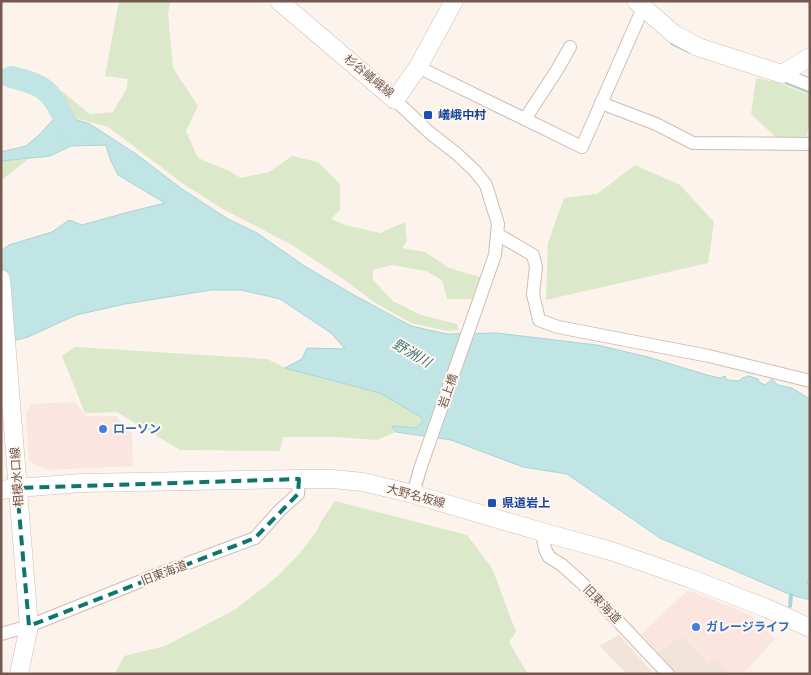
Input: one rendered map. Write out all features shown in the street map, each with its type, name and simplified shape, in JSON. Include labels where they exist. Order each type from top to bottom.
[{"type":"main road","name":"杉谷嶬峨線","points":[[279,1],[395,100],[418,67],[454,1]]},
{"type":"main road","points":[[640,5],[674,34],[698,48],[782,74],[810,56]]},
{"type":"main road","name":"相模水口線","points":[[1,279],[8,366],[9,489],[29,626],[20,674]]},
{"type":"main road","name":"大野名坂線","points":[[9,489],[82,483],[299,479],[333,479],[362,482],[413,494],[611,551],[689,578],[766,608],[810,628]]},
{"type":"street","points":[[418,67],[582,147],[640,5]]},
{"type":"street","points":[[525,119],[570,47]]},
{"type":"street","points":[[782,74],[810,85]]},
{"type":"street","name":"岩上橋","points":[[395,100],[475,171],[486,185],[498,224],[495,256],[420,469],[413,494]]},
{"type":"street","points":[[601,103],[656,124],[693,143],[810,144]]},
{"type":"street","points":[[497,234],[533,255],[536,267],[533,294],[539,320],[558,327],[709,356],[810,381]]},
{"type":"street","name":"旧東海道","points":[[1,634],[29,626],[255,538],[280,510],[298,494],[299,479]]},
{"type":"street","name":"旧東海道","points":[[542,532],[548,557],[562,565],[583,584],[668,674]]},
{"type":"highlighted area","points":[[299,479],[298,494],[255,538],[29,626],[17,488]]},
{"type":"shaded area","points":[[75,402],[86,416],[117,416],[123,429],[132,433],[133,466],[47,470],[29,461],[26,413],[32,404]]},
{"type":"shaded area","points":[[688,590],[749,614],[775,639],[743,674],[729,674],[716,659],[708,664],[683,635],[658,653],[641,634]]},
{"type":"shaded area","points":[[619,635],[654,674],[627,674],[600,646]]},
{"type":"shaded area","points":[[683,635],[708,664],[716,658],[729,674],[677,674],[658,653]]},
{"type":"green space","points":[[119,1],[170,1],[168,14],[173,68],[198,106],[186,131],[198,158],[241,178],[269,172],[292,156],[318,162],[340,184],[340,210],[331,219],[345,225],[380,233],[405,222],[407,241],[402,248],[425,252],[449,268],[480,277],[472,299],[447,299],[442,280],[426,271],[392,265],[373,270],[373,280],[393,301],[421,315],[457,324],[459,330],[448,331],[411,323],[374,302],[292,245],[223,209],[185,185],[108,127],[49,111],[45,98],[63,92],[90,114],[113,112],[127,88],[128,79],[105,76]]},
{"type":"green space","points":[[756,78],[776,82],[810,95],[810,126],[806,140],[777,138],[751,114]]},
{"type":"green space","points":[[28,159],[1,181],[1,161]]},
{"type":"green space","points":[[635,165],[680,185],[714,222],[708,263],[546,300],[548,243],[564,198],[597,194]]},
{"type":"green space","points":[[75,347],[267,359],[286,368],[380,393],[421,417],[423,422],[416,428],[393,426],[396,432],[377,440],[336,437],[283,437],[280,451],[180,450],[117,412],[85,413],[62,356]]},
{"type":"green space","points":[[335,501],[467,535],[492,568],[516,632],[509,642],[528,674],[115,674],[124,656],[165,646],[236,609],[278,576],[300,553],[316,532]]},
{"type":"water","name":"野洲川","points":[[58,114],[90,124],[228,219],[257,233],[306,267],[411,326],[447,334],[497,333],[597,345],[648,357],[707,375],[720,378],[725,376],[727,380],[739,381],[749,376],[758,379],[759,382],[765,385],[772,379],[778,385],[792,388],[810,399],[810,574],[807,583],[810,584],[810,600],[791,595],[660,538],[567,474],[523,467],[451,440],[396,432],[392,426],[416,428],[423,421],[421,417],[380,393],[285,368],[302,359],[307,348],[345,349],[331,333],[280,299],[241,290],[211,290],[125,304],[76,315],[28,337],[1,344],[1,251],[9,245],[52,232],[69,220],[82,225],[165,203],[118,175],[106,145],[71,146],[50,156],[1,161],[1,152],[26,146]]},
{"type":"waterway","points":[[672,43],[690,52]]},
{"type":"waterway","points":[[11,77],[41,87],[56,103],[69,130],[81,134]]},
{"type":"waterway","points":[[780,80],[810,92]]},
{"type":"waterway","points":[[790,606],[791,595]]},
{"type":"place","name":"嶬峨中村","points":[[428,115]]},
{"type":"place","name":"ローソン","points":[[103,429]]},
{"type":"place","name":"県道岩上","points":[[492,503]]},
{"type":"place","name":"ガレージライフ","points":[[696,627]]}]
